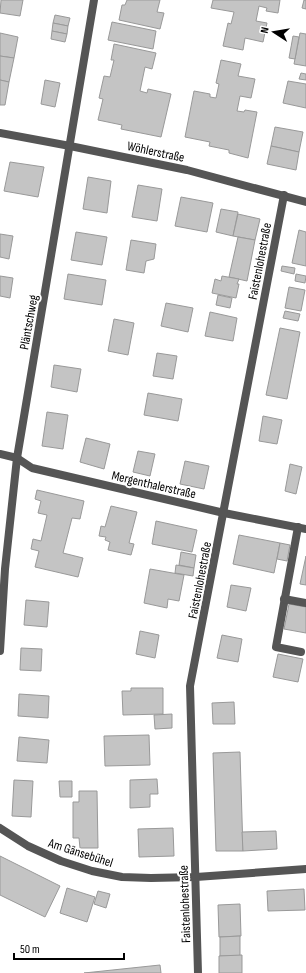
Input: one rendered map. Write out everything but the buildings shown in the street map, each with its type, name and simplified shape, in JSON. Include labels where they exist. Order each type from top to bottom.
[{"type":"street","name":"Pläntschweg","points":[[0,651],[5,569],[17,458],[94,0]]},
{"type":"street","name":"Wöhlerstraße","points":[[0,133],[187,170],[306,202]]},
{"type":"street","name":"Faistenlohestraße","points":[[198,973],[190,686],[284,195]]},
{"type":"street","name":"Mergenthalerstraße","points":[[0,454],[17,458],[32,468],[224,513],[302,528]]},
{"type":"street","points":[[301,652],[276,647],[284,599],[302,528]]},
{"type":"street","points":[[284,599],[306,603]]},
{"type":"street","name":"Am Gänsebühel","points":[[0,828],[28,846],[61,861],[92,871],[122,877],[196,877],[306,869]]}]
